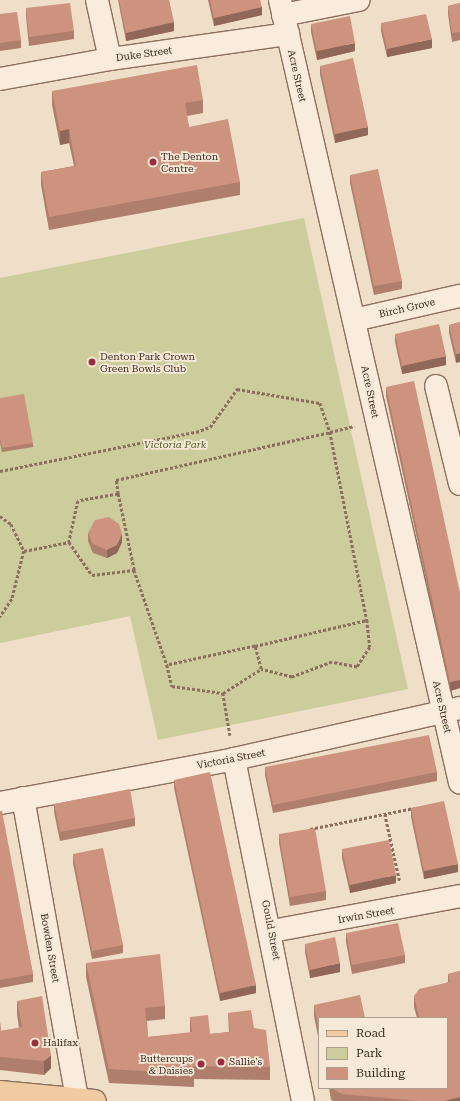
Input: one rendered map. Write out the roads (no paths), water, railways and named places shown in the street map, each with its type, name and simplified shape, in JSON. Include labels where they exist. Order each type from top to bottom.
[{"type":"main road","points":[[0,1092],[86,1100]]},
{"type":"street","points":[[97,0],[110,59]]},
{"type":"street","name":"Duke Street","points":[[0,79],[110,59],[284,16],[359,0]]},
{"type":"street","name":"Acre Street","points":[[284,16],[354,320],[452,710],[460,783]]},
{"type":"street","name":"Birch Grove","points":[[354,320],[460,296]]},
{"type":"street","points":[[436,386],[460,484]]},
{"type":"street","name":"Victoria Street","points":[[0,803],[234,759],[452,710]]},
{"type":"street","name":"Gould Street","points":[[234,759],[272,931],[303,1101]]},
{"type":"street","name":"Bowden Street","points":[[23,798],[86,1100]]},
{"type":"street","name":"Irwin Street","points":[[272,931],[406,908],[460,896]]},
{"type":"place","name":"The Denton Centre","points":[[153,162]]},
{"type":"place","name":"Denton Park Crown Green Bowls Club","points":[[92,362]]},
{"type":"place","name":"Halifax","points":[[35,1043]]},
{"type":"place","name":"Sallie's","points":[[221,1062]]},
{"type":"place","name":"Buttercups & Daisies","points":[[201,1064]]},
{"type":"park label","name":"Victoria Park","points":[[175,445]]}]
